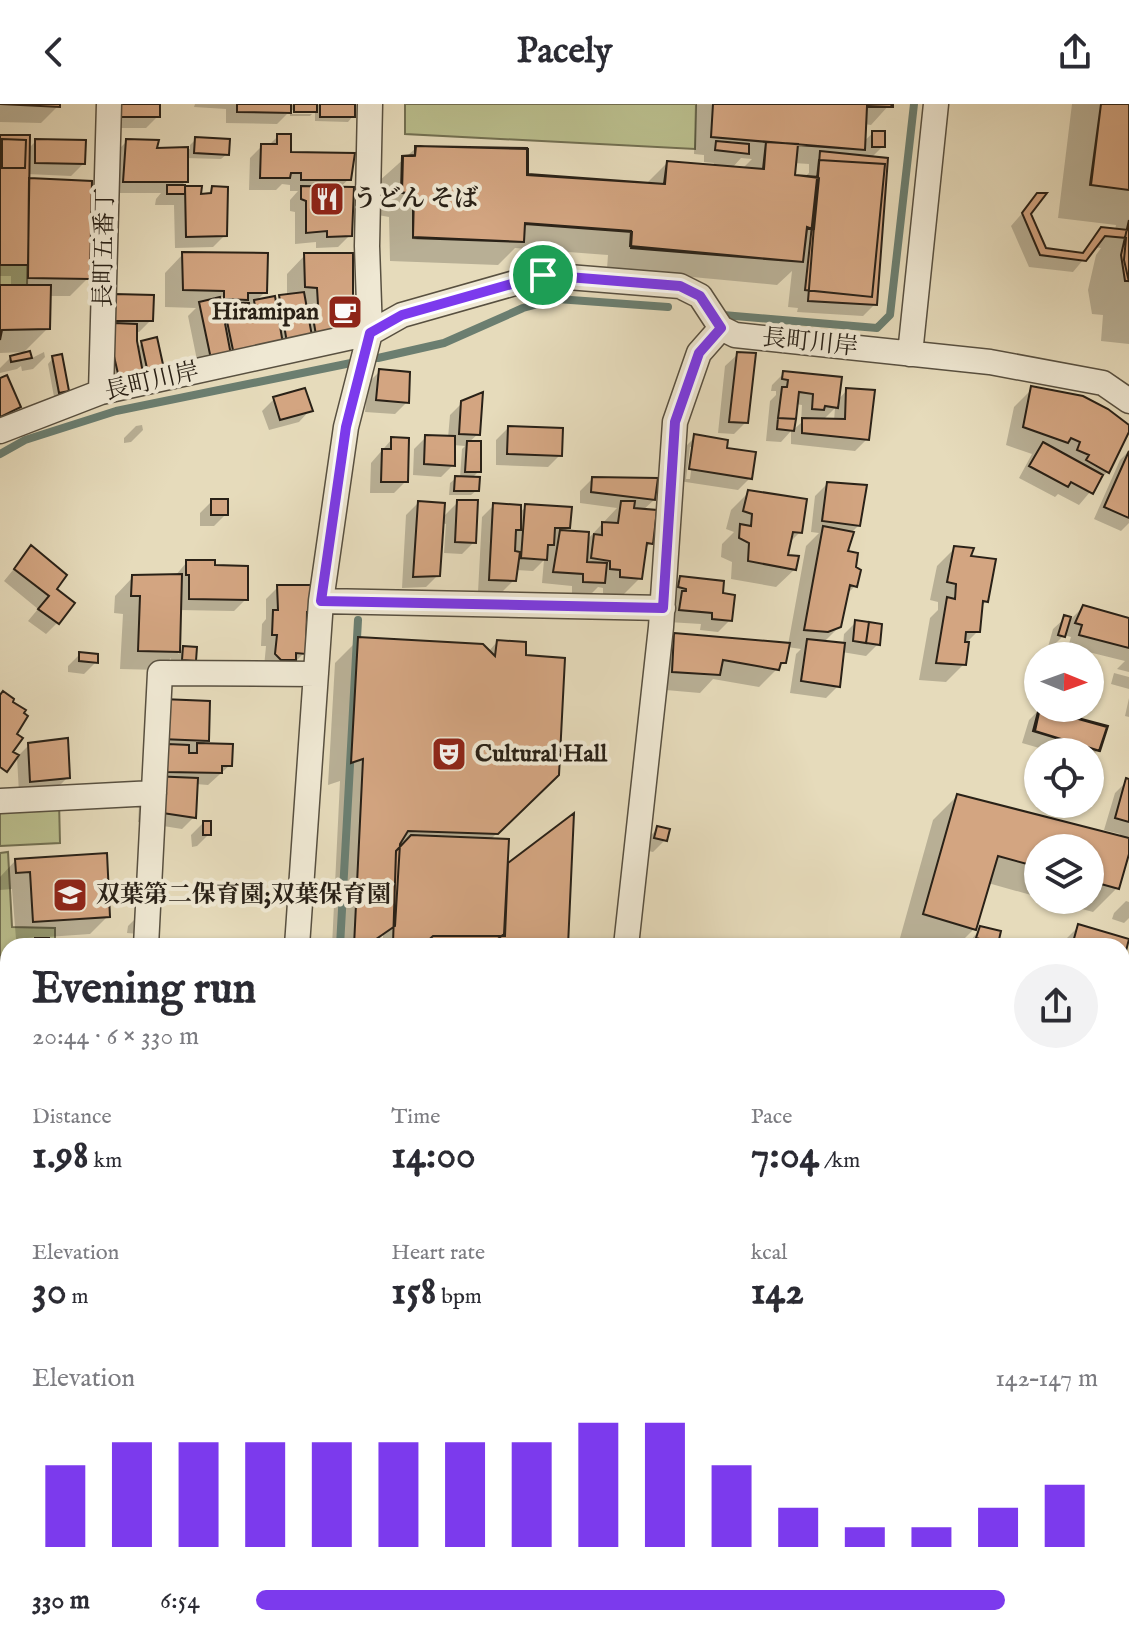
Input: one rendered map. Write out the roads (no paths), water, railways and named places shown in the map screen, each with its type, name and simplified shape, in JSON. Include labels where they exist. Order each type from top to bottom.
[{"type":"street","name":"長町五番丁","points":[[101,392],[109,104]]},
{"type":"street","points":[[298,938],[321,601],[346,427],[370,333],[367,246],[370,104]]},
{"type":"street","points":[[910,354],[936,104]]},
{"type":"street","name":"長町川岸","points":[[0,431],[101,392],[370,333],[402,315],[543,275],[680,286],[700,296],[721,328],[735,335],[827,341],[990,362],[1103,383],[1129,401]]},
{"type":"street","points":[[627,938],[663,608],[675,422],[699,353],[721,328]]},
{"type":"street","points":[[321,601],[663,608]]},
{"type":"street","points":[[146,938],[160,673],[316,674]]},
{"type":"street","points":[[0,801],[154,793]]},
{"type":"waterway","points":[[723,315],[877,328],[890,315],[914,104]]},
{"type":"waterway","points":[[378,358],[444,343],[523,308],[557,299],[668,307]]},
{"type":"waterway","points":[[0,454],[25,440],[116,411],[351,363]]},
{"type":"waterway","points":[[340,938],[358,620]]},
{"type":"place","name":"うどん そば","points":[[327,199]]},
{"type":"place","name":"Hiramipan","points":[[345,312]]},
{"type":"place","name":"Cultural Hall","points":[[449,754]]},
{"type":"place","name":"双葉第二保育園;双葉保育園","points":[[70,895]]}]
